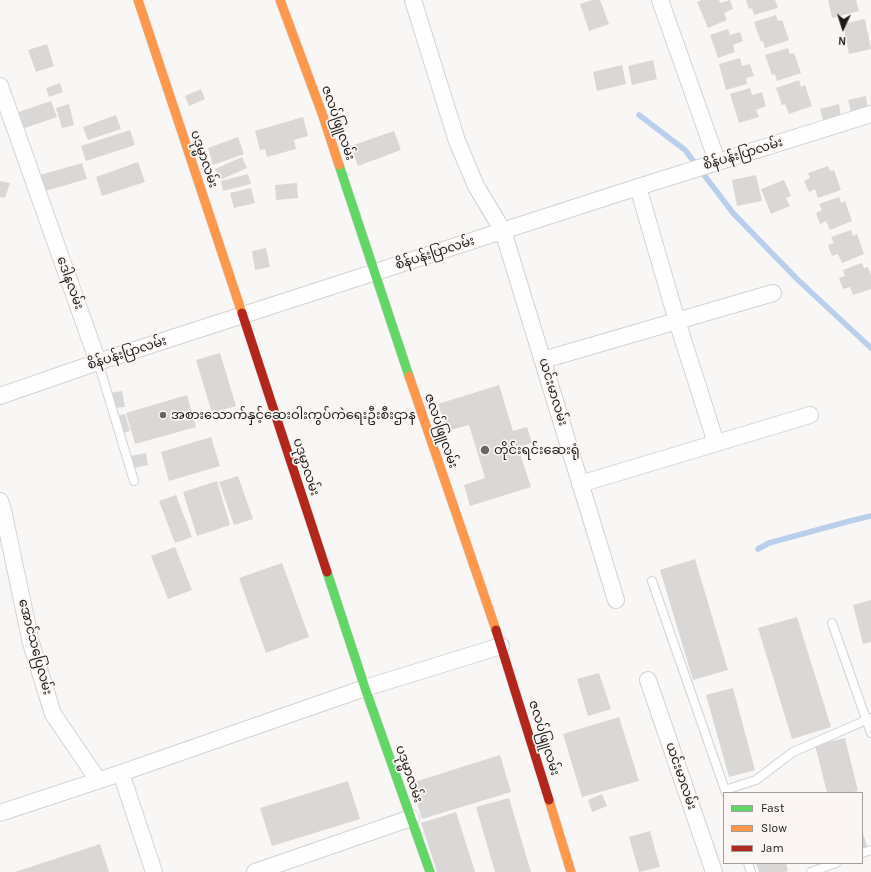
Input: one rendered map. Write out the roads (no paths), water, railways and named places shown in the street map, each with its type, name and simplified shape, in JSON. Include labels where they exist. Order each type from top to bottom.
[{"type":"street","name":"ပဒုမ္မာလမ်း","points":[[138,0],[365,688],[430,872]]},
{"type":"street","name":"ဇလပ်ဖြူလမ်း","points":[[280,0],[323,116],[374,273],[501,646],[571,872]]},
{"type":"street","name":"ယင်းမာလမ်း","points":[[413,0],[457,141],[476,186],[503,231],[616,600]]},
{"type":"street","points":[[660,0],[717,161]]},
{"type":"street","name":"ဒေါနလမ်း","points":[[0,86],[98,362]]},
{"type":"street","name":"စိန်ပန်းပြာလမ်း","points":[[0,396],[98,362],[717,161],[871,114]]},
{"type":"street","points":[[638,187],[677,321],[716,443]]},
{"type":"street","points":[[543,360],[772,293]]},
{"type":"street","points":[[580,484],[810,415]]},
{"type":"street","name":"အောင်သပြေလမ်း","points":[[0,501],[31,643],[53,714],[98,780]]},
{"type":"street","points":[[0,812],[121,773],[365,688],[501,646]]},
{"type":"street","name":"ယင်းမာလမ်း","points":[[648,680],[714,872]]},
{"type":"street","points":[[121,773],[154,872]]},
{"type":"street","points":[[255,872],[411,818]]},
{"type":"lane","name":"ဒေါနလမ်း","points":[[98,362],[134,481]]},
{"type":"lane","points":[[652,581],[726,792],[756,780],[793,752],[869,719]]},
{"type":"lane","points":[[832,623],[869,719],[871,733]]},
{"type":"lane","points":[[811,872],[833,864]]},
{"type":"waterway","points":[[639,115],[685,150],[733,213],[797,279],[871,348]]},
{"type":"waterway","points":[[758,549],[769,543],[871,516]]},
{"type":"place","name":"အစားသောက်နှင့်ဆေးဝါးကွပ်ကဲရေးဦးစီးဌာန","points":[[163,415]]},
{"type":"place","name":"တိုင်းရင်းဆေးရုံ","points":[[485,450]]}]
